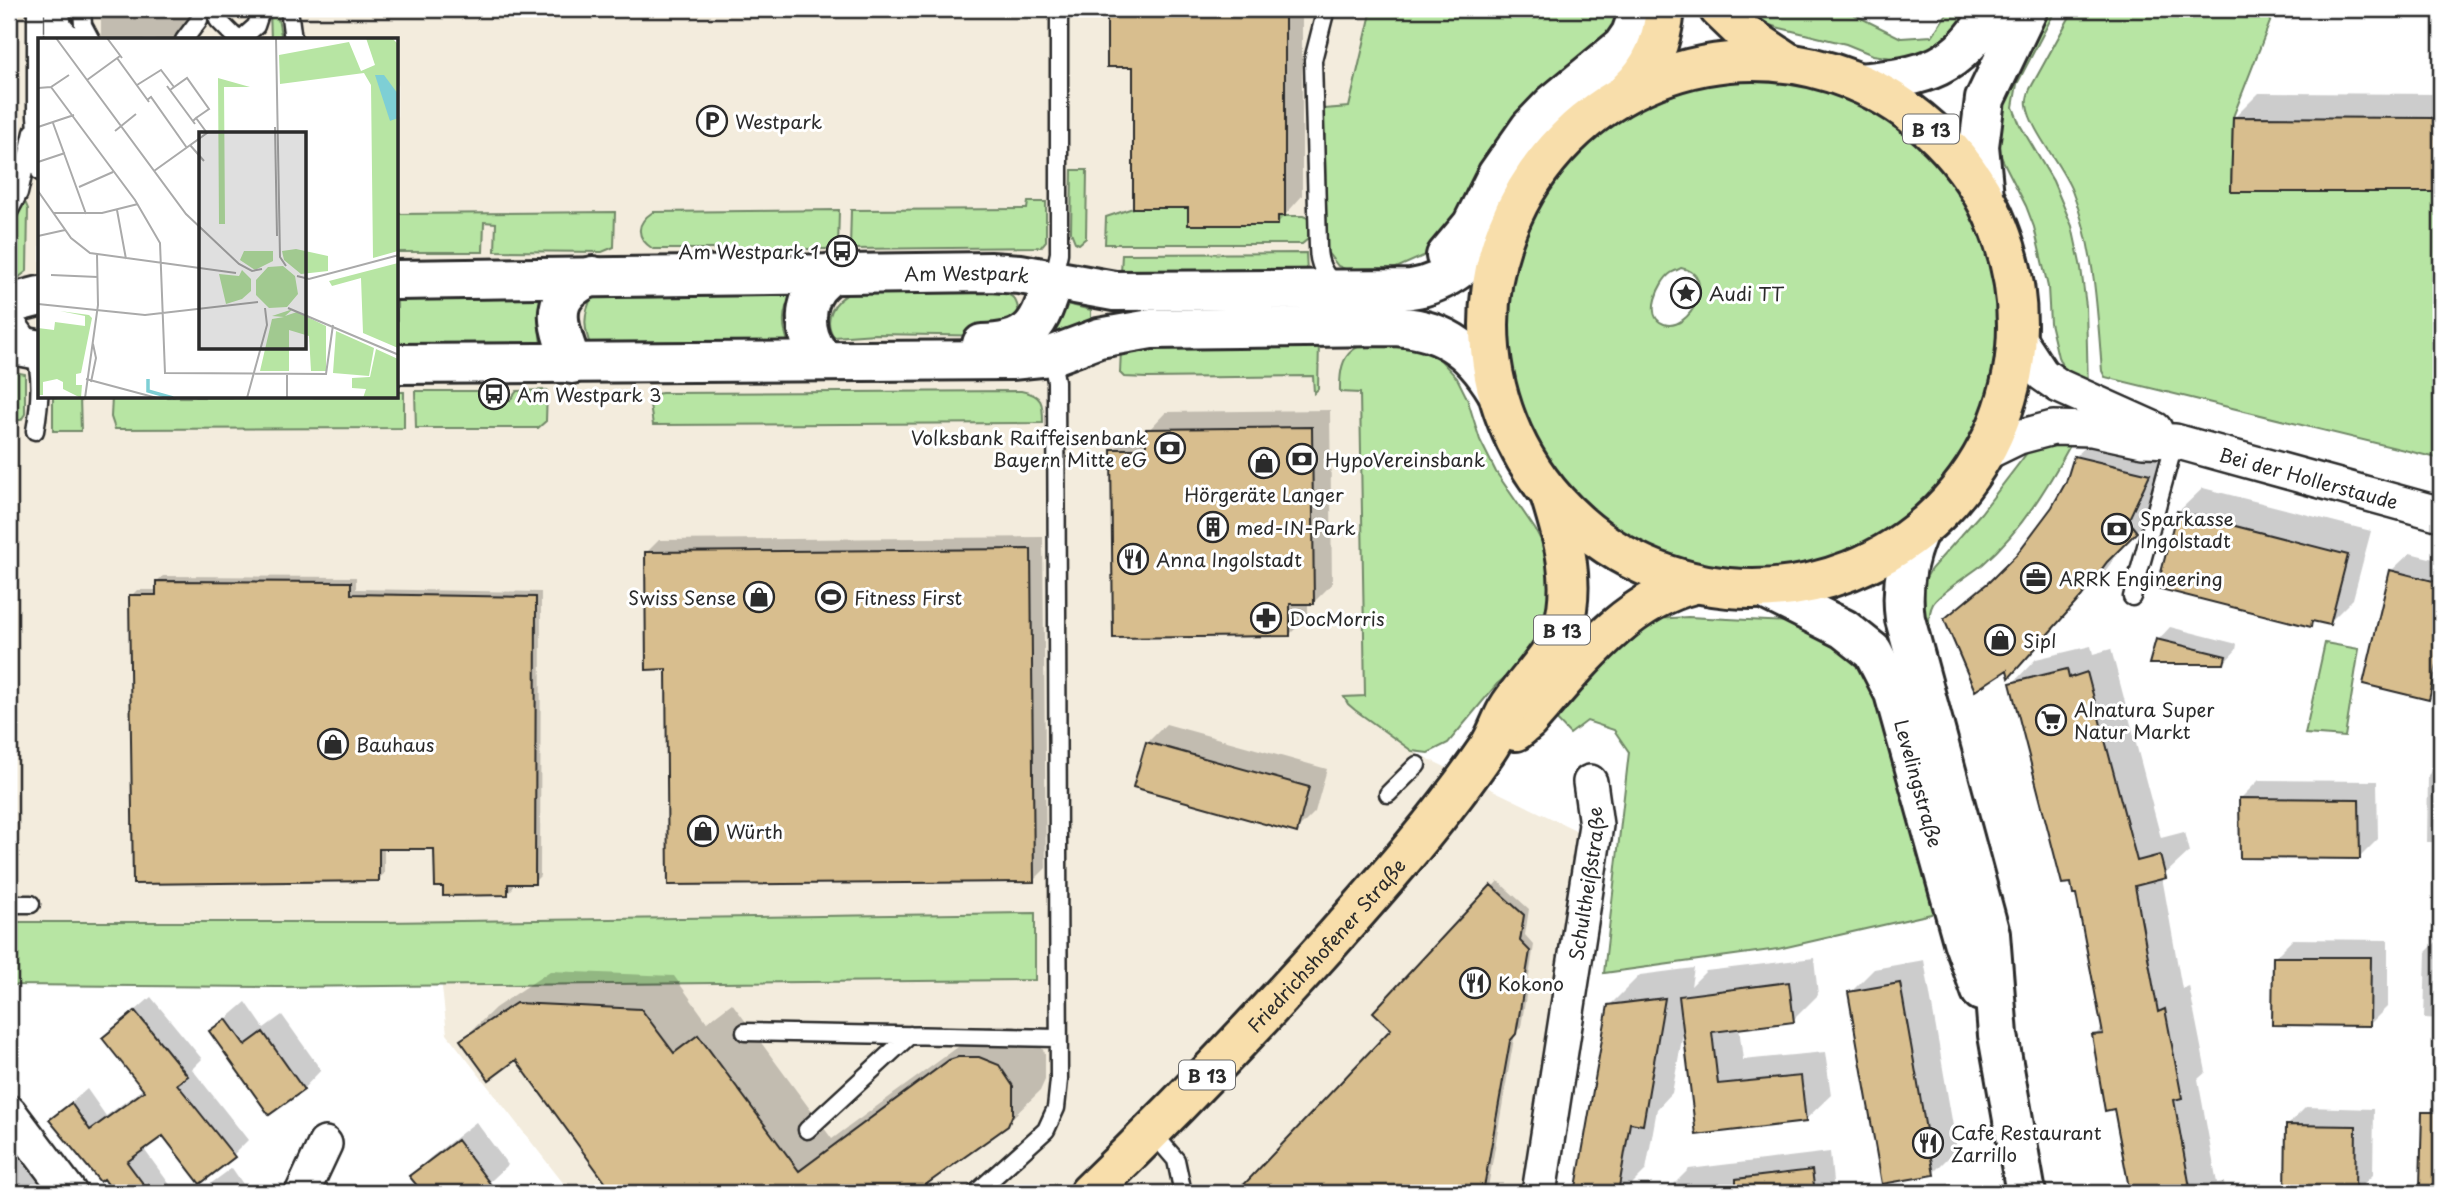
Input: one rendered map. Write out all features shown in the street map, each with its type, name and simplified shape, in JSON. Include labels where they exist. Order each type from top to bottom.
[{"type":"main road","points":[[1366,289],[1438,264],[1455,248],[1472,225],[1513,150],[1553,104],[1622,47],[1631,34],[1640,9]]},
{"type":"main road","points":[[1623,94],[1643,76],[1652,62],[1662,31],[1665,9]]},
{"type":"main road","points":[[1719,9],[1744,33],[1789,63]]},
{"type":"main road","name":"B 13","points":[[1859,83],[1909,76],[1951,60],[1972,41],[1993,9]]},
{"type":"main road","name":"B 13","points":[[1984,196],[1979,146],[1985,99],[2028,9]]},
{"type":"main road","name":"B 13","points":[[1716,63],[1789,63],[1859,83],[1882,94],[1922,121],[1957,155],[1984,196],[2005,240],[2011,263],[2016,287],[2017,336],[2011,385],[1995,432],[1984,454],[1957,494],[1917,534],[1882,556],[1839,576],[1814,583],[1766,590],[1694,584],[1625,557],[1584,529],[1550,496],[1523,455],[1507,422],[1496,390],[1489,338],[1489,314],[1496,265],[1511,219],[1535,175],[1584,122],[1623,94],[1669,74],[1716,63]]},
{"type":"main road","name":"Am Westpark","points":[[399,280],[990,272],[1114,291],[1411,289],[1438,282],[1462,267],[1511,219]]},
{"type":"main road","points":[[827,361],[817,354],[808,332],[807,321],[811,298],[816,288],[832,273]]},
{"type":"main road","points":[[572,364],[559,324],[561,300],[566,291],[576,283],[593,276]]},
{"type":"main road","points":[[888,363],[912,352],[933,347],[998,344],[1021,337],[1032,330],[1040,317],[1053,280]]},
{"type":"main road","points":[[9,304],[38,297]]},
{"type":"main road","points":[[399,365],[1011,360],[1051,356],[1099,338],[1151,329],[1402,327],[1433,332],[1460,347],[1475,360],[1496,390]]},
{"type":"main road","name":"Friedrichshofener Straße","points":[[1089,1193],[1262,1019],[1389,877],[1489,746],[1508,708],[1557,640],[1568,608],[1566,554],[1550,496]]},
{"type":"main road","name":"Levelingstraße","points":[[1917,534],[1903,580],[1905,619],[1990,934],[1997,1035],[2026,1193]]},
{"type":"main road","name":"Friedrichshofener Straße","points":[[1489,746],[1528,721],[1592,650],[1628,617],[1665,593],[1694,584]]},
{"type":"main road","name":"Levelingstraße","points":[[1766,590],[1844,629],[1873,652],[1897,704],[1963,941],[1997,1035]]},
{"type":"street","name":"Bei der Hollerstaude","points":[[2017,336],[2042,374],[2059,386],[2161,431],[2175,441]]},
{"type":"street","name":"Bei der Hollerstaude","points":[[1984,454],[2019,437],[2053,428],[2082,428],[2143,440],[2175,441],[2441,514]]},
{"type":"street","name":"Schultheißstraße","points":[[1539,1193],[1596,825],[1590,782]]},
{"type":"street","points":[[9,1112],[70,1193]]},
{"type":"street","points":[[302,1193],[325,1144]]},
{"type":"lane","points":[[36,9],[38,144]]},
{"type":"lane","points":[[52,38],[53,9]]},
{"type":"lane","points":[[60,9],[63,26],[75,38]]},
{"type":"lane","points":[[82,9],[83,25],[90,38]]},
{"type":"lane","points":[[289,9],[293,38]]},
{"type":"lane","points":[[1053,280],[1059,253],[1060,227],[1059,9]]},
{"type":"lane","points":[[1326,9],[1312,60],[1319,261],[1331,280],[1366,289]]},
{"type":"lane","points":[[241,38],[256,26],[260,12]]},
{"type":"lane","points":[[260,12],[260,38]]},
{"type":"lane","points":[[186,38],[199,20]]},
{"type":"lane","points":[[218,20],[237,38]]},
{"type":"lane","points":[[9,212],[19,192],[36,116]]},
{"type":"lane","points":[[9,314],[23,329],[33,357],[38,414],[35,431]]},
{"type":"lane","points":[[976,1193],[1046,1130],[1056,1108],[1059,1080],[1056,381],[1051,356]]},
{"type":"lane","points":[[2132,597],[2175,441]]},
{"type":"lane","points":[[1388,794],[1417,765]]},
{"type":"lane","points":[[9,904],[31,904]]},
{"type":"lane","points":[[745,1032],[1057,1038]]},
{"type":"lane","points":[[807,1130],[911,1035]]},
{"type":"lane","points":[[1152,1130],[1176,1160],[1183,1193]]},
{"type":"shaded area","points":[[9,9],[1372,9],[1349,107],[1360,358],[1365,697],[1344,698],[1355,710],[1412,751],[1584,834],[1522,1193],[571,1193],[447,1034],[435,922],[9,927]]},
{"type":"green space","points":[[270,9],[275,9],[282,38],[271,38]]},
{"type":"green space","points":[[1372,9],[1626,9],[1624,16],[1477,186],[1428,254],[1394,269],[1352,272],[1338,266],[1327,252],[1324,109],[1349,107]]},
{"type":"green space","points":[[1740,9],[1823,9],[1853,14],[1901,38],[1932,36],[1950,9],[1976,9],[1937,49],[1899,59],[1873,55],[1846,44],[1763,23]]},
{"type":"green space","points":[[2036,9],[2056,9],[2017,84],[2013,107],[2020,125],[2053,181],[2072,226],[2086,306],[2088,390],[2064,370],[2058,357],[2050,323],[2048,287],[2034,227],[1995,145],[1998,91]]},
{"type":"green space","points":[[2074,9],[2275,9],[2233,117],[2231,192],[2441,192],[2441,459],[2105,377],[2102,371],[2094,280],[2080,213],[2067,181],[2029,115],[2027,103],[2030,89]]},
{"type":"green space","points":[[15,31],[14,127],[9,186],[9,32]]},
{"type":"green space","points":[[1753,77],[1823,87],[1857,100],[1890,118],[1919,141],[1945,168],[1967,199],[1983,232],[1995,267],[2000,304],[2000,337],[1989,400],[1978,430],[1945,484],[1923,507],[1878,540],[1816,566],[1773,573],[1727,573],[1686,565],[1648,551],[1596,518],[1581,504],[1545,459],[1521,409],[1508,355],[1508,301],[1519,248],[1541,198],[1575,154],[1619,117],[1650,100],[1683,88]],"holes":[[[1681,268],[1692,272],[1698,281],[1699,291],[1691,312],[1683,320],[1664,324],[1658,320],[1654,307],[1662,283],[1671,273]]]},
{"type":"green space","points":[[1072,170],[1087,170],[1086,238],[1079,244],[1075,242],[1071,232]]},
{"type":"green space","points":[[1028,202],[1046,202],[1046,241],[1041,247],[850,249],[851,210],[1027,209]]},
{"type":"green space","points":[[26,204],[27,271],[18,278],[9,278],[9,232],[22,205]]},
{"type":"green space","points":[[1133,208],[1188,208],[1188,225],[1277,225],[1278,216],[1303,216],[1308,218],[1308,239],[1302,244],[1105,244],[1106,217]]},
{"type":"green space","points":[[839,210],[838,249],[653,249],[643,240],[640,230],[643,221],[653,212]]},
{"type":"green space","points":[[615,212],[614,247],[602,252],[495,251],[496,223],[484,222],[483,252],[399,252],[399,214]]},
{"type":"green space","points":[[1306,253],[1307,273],[1121,273],[1122,254]]},
{"type":"green space","points":[[399,290],[543,296],[538,318],[541,344],[399,348]]},
{"type":"green space","points":[[852,292],[999,292],[1014,298],[1019,314],[999,336],[875,334],[834,337],[829,324],[832,311],[840,300]]},
{"type":"green space","points":[[792,294],[784,320],[790,347],[592,350],[587,336],[587,309],[593,295]]},
{"type":"green space","points":[[1059,302],[1091,310],[1091,331],[1032,345]]},
{"type":"green space","points":[[1394,340],[1435,354],[1457,378],[1467,398],[1480,440],[1496,472],[1535,529],[1549,555],[1550,617],[1525,661],[1497,684],[1448,743],[1428,753],[1412,751],[1355,710],[1344,697],[1365,696],[1360,393],[1340,392],[1340,377],[1346,357],[1352,351],[1369,344]]},
{"type":"green space","points":[[1319,341],[1318,389],[1314,393],[1313,376],[1147,378],[1124,377],[1120,373],[1121,349]]},
{"type":"green space","points":[[9,371],[25,374],[25,414],[21,420],[17,420],[17,403],[9,403]]},
{"type":"green space","points":[[547,390],[546,421],[538,428],[416,428],[415,391],[486,391],[487,400],[510,400],[517,391]]},
{"type":"green space","points":[[1021,391],[1038,398],[1043,410],[1043,423],[653,425],[650,405],[656,394],[662,393]]},
{"type":"green space","points":[[399,392],[404,392],[404,428],[115,429],[111,417],[112,399],[399,399]]},
{"type":"green space","points":[[53,399],[80,399],[81,431],[53,431]]},
{"type":"green space","points":[[2074,438],[2023,521],[1983,564],[1936,600],[1931,609],[1929,625],[1925,629],[1924,581],[1931,569],[1981,513],[2027,453],[2041,444]]},
{"type":"green space","points":[[1688,617],[1790,622],[1863,657],[1942,899],[1931,914],[1778,949],[1604,973],[1629,752],[1614,730],[1587,721],[1570,734],[1553,716],[1623,639],[1655,619]]},
{"type":"green space","points":[[2325,643],[2359,649],[2345,737],[2305,734]]},
{"type":"green space","points":[[1035,913],[1035,980],[277,987],[9,985],[9,922],[384,922]]},
{"type":"building","points":[[1107,9],[1285,9],[1285,216],[1278,216],[1278,225],[1188,225],[1188,208],[1133,208],[1133,67],[1107,67]]},
{"type":"building","points":[[2233,117],[2435,118],[2436,138],[2441,138],[2441,192],[2231,192]]},
{"type":"building","name":"med-IN-Park","points":[[1312,427],[1314,604],[1290,604],[1290,636],[1113,638],[1111,449],[1146,449],[1146,429]]},
{"type":"building","points":[[2074,456],[2150,474],[2128,521],[2137,532],[2107,562],[2081,597],[2009,678],[2007,670],[1975,691],[1944,619],[1989,582],[2016,555],[2052,507],[2066,482]]},
{"type":"building","points":[[2177,511],[2348,555],[2330,625],[2312,621],[2311,627],[2157,588]]},
{"type":"building","points":[[1031,549],[1034,882],[668,885],[666,669],[646,670],[645,552]]},
{"type":"building","points":[[2390,570],[2441,583],[2441,648],[2429,700],[2363,684]]},
{"type":"building","name":"Bauhaus","points":[[156,581],[351,582],[351,594],[536,597],[535,884],[508,884],[508,895],[443,896],[443,887],[435,887],[434,849],[379,849],[379,881],[133,884],[129,595],[156,595]]},
{"type":"building","points":[[2156,639],[2226,656],[2224,664],[2149,664]]},
{"type":"building","points":[[2067,669],[2069,678],[2087,672],[2137,861],[2160,855],[2166,878],[2135,886],[2158,1012],[2165,1009],[2182,1098],[2174,1100],[2191,1193],[2130,1193],[2114,1109],[2105,1111],[2092,1035],[2103,1034],[2076,894],[2073,894],[2071,883],[2062,884],[2010,683]]},
{"type":"building","points":[[1146,742],[1309,787],[1297,833],[1133,787]]},
{"type":"building","points":[[2239,798],[2359,799],[2360,859],[2240,858]]},
{"type":"building","points":[[1491,885],[1524,915],[1520,941],[1530,951],[1516,1034],[1510,1041],[1483,1193],[1236,1193],[1391,1029],[1373,1012]]},
{"type":"building","points":[[2273,957],[2371,957],[2370,1026],[2272,1025]]},
{"type":"building","points":[[1789,982],[1794,1022],[1712,1032],[1718,1084],[1801,1076],[1806,1122],[1696,1135],[1679,996]]},
{"type":"building","points":[[1900,983],[1934,1175],[1882,1184],[1848,992]]},
{"type":"building","points":[[1665,998],[1643,1125],[1630,1123],[1618,1193],[1575,1193],[1608,1005]]},
{"type":"building","points":[[516,1003],[641,1009],[674,1053],[698,1035],[799,1171],[949,1060],[958,1057],[979,1057],[999,1065],[1013,1086],[1013,1114],[1008,1126],[914,1193],[613,1193],[516,1060],[489,1080],[460,1040]]},
{"type":"building","points":[[135,1011],[188,1076],[177,1084],[235,1157],[200,1184],[163,1136],[127,1162],[150,1193],[114,1193],[104,1179],[100,1182],[49,1120],[71,1103],[90,1130],[144,1091],[102,1038]]},
{"type":"building","points":[[226,1019],[245,1045],[263,1032],[304,1090],[269,1115],[209,1031]]},
{"type":"building","points":[[2422,1112],[2441,1112],[2441,1187],[2420,1187]]},
{"type":"building","points":[[2286,1125],[2356,1126],[2355,1193],[2285,1193]]},
{"type":"building","points":[[457,1140],[491,1185],[480,1193],[423,1193],[409,1176]]},
{"type":"building","points":[[1812,1170],[1815,1193],[1736,1193],[1736,1179]]},
{"type":"place","name":"Westpark","points":[[712,121]]},
{"type":"place","name":"Am Westpark 1","points":[[842,251]]},
{"type":"place","name":"Audi TT","points":[[1686,293]]},
{"type":"place","name":"Am Westpark 3","points":[[494,394]]},
{"type":"place","name":"Volksbank Raiffeisenbank Bayern Mitte eG","points":[[1170,448]]},
{"type":"place","name":"HypoVereinsbank","points":[[1302,459]]},
{"type":"place","name":"Hörgeräte Langer","points":[[1264,463]]},
{"type":"place","name":"med-IN-Park","points":[[1213,527]]},
{"type":"place","name":"Sparkasse Ingolstadt","points":[[2117,529]]},
{"type":"place","name":"Anna Ingolstadt","points":[[1133,559]]},
{"type":"place","name":"ARRK Engineering","points":[[2036,578]]},
{"type":"place","name":"Swiss Sense","points":[[759,597]]},
{"type":"place","name":"Fitness First","points":[[831,597]]},
{"type":"place","name":"DocMorris","points":[[1266,618]]},
{"type":"place","name":"Sipl","points":[[2000,640]]},
{"type":"place","name":"Alnatura Super Natur Markt","points":[[2051,720]]},
{"type":"place","name":"Bauhaus","points":[[333,744]]},
{"type":"place","name":"Würth","points":[[703,831]]},
{"type":"place","name":"Kokono","points":[[1475,983]]},
{"type":"place","name":"Cafe Restaurant Zarrillo","points":[[1928,1143]]}]
